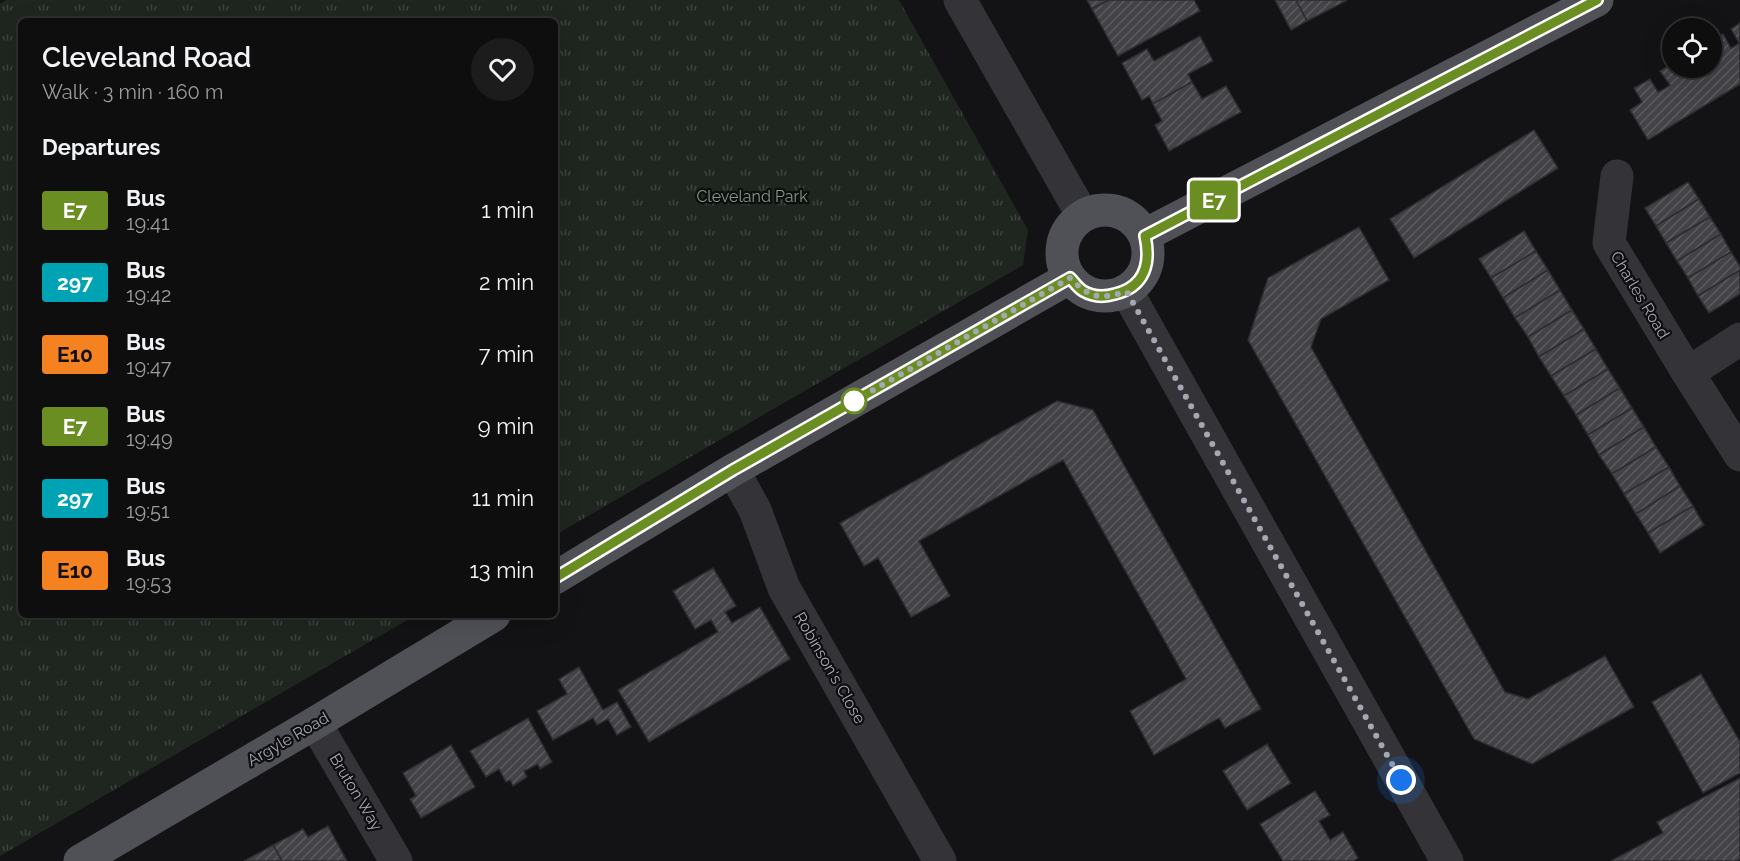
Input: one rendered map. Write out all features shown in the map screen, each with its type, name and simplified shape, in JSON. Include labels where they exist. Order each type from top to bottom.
[{"type":"main road","points":[[1145,236],[1597,0]]},
{"type":"main road","points":[[1098,211],[1117,212],[1135,221],[1145,236],[1148,261],[1141,278],[1127,292],[1103,297],[1084,291],[1070,278],[1062,258],[1063,243],[1066,234],[1083,216],[1098,211]]},
{"type":"main road","points":[[558,576],[733,470],[1070,278]]},
{"type":"main road","name":"Argyle Road","points":[[80,861],[489,618]]},
{"type":"street","points":[[960,0],[1083,216]]},
{"type":"street","name":"Charles Road","points":[[1617,176],[1609,243],[1740,455]]},
{"type":"street","points":[[1127,292],[1447,861]]},
{"type":"street","points":[[1688,373],[1740,339]]},
{"type":"street","name":"Robinson's Close","points":[[733,470],[755,510],[784,588],[940,861]]},
{"type":"street","name":"Bruton Way","points":[[315,723],[396,861]]},
{"type":"green space","name":"Cleveland Park","points":[[6,0],[899,0],[1028,230],[1023,265],[558,533],[558,18],[18,18],[18,618],[411,618],[0,856],[0,4]]},
{"type":"building","points":[[1087,0],[1109,0],[1092,9]]},
{"type":"building","points":[[1109,0],[1194,0],[1200,11],[1118,56],[1092,9]]},
{"type":"building","points":[[1275,0],[1296,0],[1307,21],[1291,30]]},
{"type":"building","points":[[1296,0],[1346,0],[1346,1],[1307,21]]},
{"type":"building","points":[[1740,23],[1740,84],[1648,140],[1630,110],[1642,102],[1634,88],[1650,79],[1658,92],[1670,85],[1665,78],[1722,78],[1722,35],[1731,48],[1739,43],[1731,29]]},
{"type":"building","points":[[1200,36],[1213,61],[1188,74],[1192,82],[1153,104],[1149,96],[1142,100],[1122,63],[1147,49],[1154,61]]},
{"type":"building","points":[[1192,82],[1202,99],[1226,86],[1241,112],[1169,151],[1155,125],[1162,121],[1153,104]]},
{"type":"building","points":[[1534,130],[1558,168],[1414,258],[1390,219]]},
{"type":"building","points":[[1688,182],[1699,199],[1656,226],[1645,208]]},
{"type":"building","points":[[1699,199],[1710,217],[1666,243],[1656,226]]},
{"type":"building","points":[[1710,217],[1721,234],[1677,261],[1666,243]]},
{"type":"building","points":[[1359,227],[1389,280],[1321,319],[1311,347],[1505,692],[1528,699],[1605,656],[1634,707],[1532,764],[1474,739],[1248,340],[1268,278]]},
{"type":"building","points":[[1524,231],[1536,251],[1491,278],[1479,259]]},
{"type":"building","points":[[1721,234],[1731,252],[1688,278],[1677,261]]},
{"type":"building","points":[[1536,251],[1548,270],[1503,298],[1491,278]]},
{"type":"building","points":[[1731,252],[1740,270],[1698,296],[1688,278]]},
{"type":"building","points":[[1548,270],[1560,290],[1515,318],[1503,298]]},
{"type":"building","points":[[1740,270],[1740,294],[1709,313],[1698,296]]},
{"type":"building","points":[[1560,290],[1572,310],[1528,337],[1515,318]]},
{"type":"building","points":[[1572,310],[1584,329],[1539,357],[1528,337]]},
{"type":"building","points":[[1584,329],[1596,349],[1551,376],[1539,357]]},
{"type":"building","points":[[1596,349],[1608,369],[1564,396],[1551,376]]},
{"type":"building","points":[[1608,369],[1620,388],[1576,415],[1564,396]]},
{"type":"building","points":[[1620,388],[1632,408],[1588,435],[1576,415]]},
{"type":"building","points":[[1057,401],[1093,410],[1261,709],[1225,728],[1219,718],[1154,755],[1130,711],[1186,679],[1063,460],[919,541],[950,596],[911,617],[878,558],[864,566],[840,523]]},
{"type":"building","points":[[1632,408],[1644,427],[1599,455],[1588,435]]},
{"type":"building","points":[[1644,427],[1656,447],[1612,474],[1599,455]]},
{"type":"building","points":[[1656,447],[1669,467],[1624,494],[1612,474]]},
{"type":"building","points":[[1669,467],[1680,486],[1636,514],[1624,494]]},
{"type":"building","points":[[1680,486],[1693,506],[1648,533],[1636,514]]},
{"type":"building","points":[[1693,506],[1704,525],[1660,553],[1648,533]]},
{"type":"building","points":[[713,568],[736,606],[725,612],[732,623],[760,607],[790,659],[649,742],[618,690],[718,632],[711,620],[695,629],[673,591]]},
{"type":"building","points":[[579,667],[603,710],[617,702],[631,727],[617,735],[608,719],[597,725],[593,718],[553,740],[537,711],[567,694],[559,679]]},
{"type":"building","points":[[1701,674],[1740,742],[1740,773],[1703,793],[1652,702]]},
{"type":"building","points":[[528,718],[552,762],[540,769],[538,764],[524,771],[527,777],[513,786],[510,780],[506,782],[499,769],[486,777],[470,751]]},
{"type":"building","points":[[1267,744],[1291,783],[1247,810],[1223,771]]},
{"type":"building","points":[[451,745],[475,787],[421,818],[410,799],[416,796],[403,773]]},
{"type":"building","points":[[1740,778],[1740,859],[1736,861],[1611,861],[1663,833],[1657,822]]},
{"type":"building","points":[[1315,791],[1330,815],[1319,821],[1330,840],[1343,832],[1358,858],[1353,861],[1283,861],[1260,824]]},
{"type":"building","points":[[328,826],[347,861],[282,861],[273,845],[303,829],[308,837]]},
{"type":"building","points":[[273,845],[282,861],[244,861]]},
{"type":"bus line","name":"E7","points":[[558,576],[733,470],[1070,278],[1084,291],[1103,297],[1127,292],[1141,278],[1148,261],[1145,236],[1597,0]]},
{"type":"route","points":[[854,401],[1070,278],[1084,291],[1103,297],[1127,292],[1401,780]]}]
